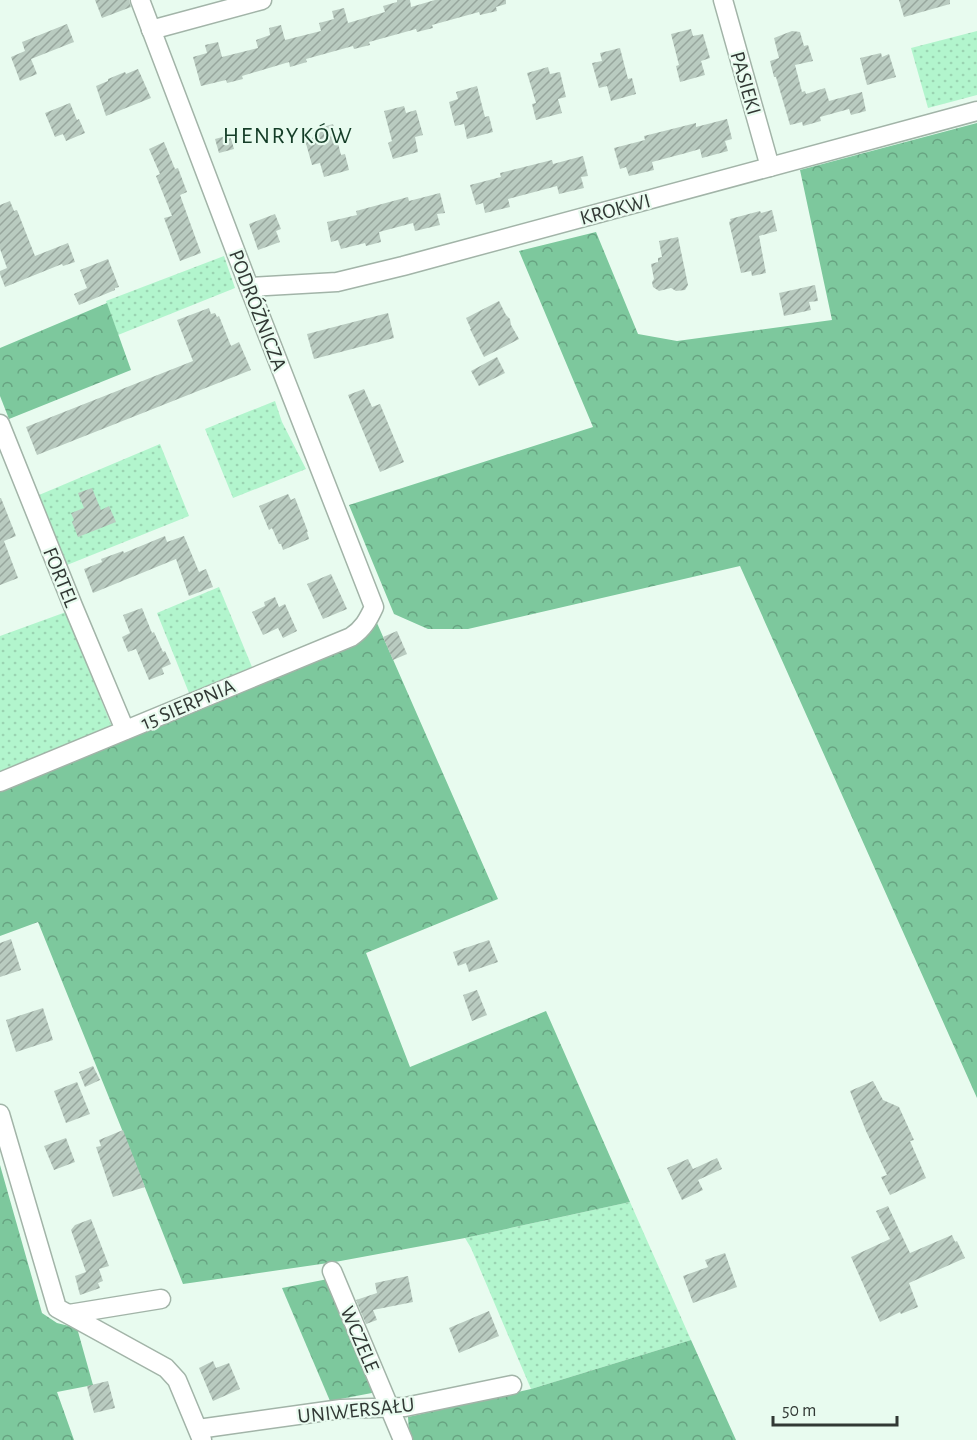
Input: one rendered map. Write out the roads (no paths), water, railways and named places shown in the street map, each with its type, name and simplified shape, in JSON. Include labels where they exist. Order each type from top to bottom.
[{"type":"street","name":"PODRÓŻNICZA","points":[[140,0],[249,287],[372,600],[374,607],[369,618]]},
{"type":"street","points":[[151,30],[262,0]]},
{"type":"street","name":"PASIEKI","points":[[723,0],[770,167]]},
{"type":"street","name":"KROKWI","points":[[249,287],[337,282],[977,111]]},
{"type":"street","name":"FORTEL","points":[[0,424],[75,613],[125,730]]},
{"type":"street","name":"15 SIERPNIA","points":[[0,782],[351,637],[361,630],[369,618]]},
{"type":"street","points":[[0,1114],[57,1308],[166,1368],[177,1380],[200,1435]]},
{"type":"street","name":"WCZELE","points":[[332,1271],[403,1440]]},
{"type":"street","points":[[69,1314],[161,1299]]},
{"type":"street","name":"UNIWERSAŁU","points":[[200,1435],[341,1409],[405,1407],[512,1385]]},
{"type":"district","name":"HENRYKÓW","points":[[288,135]]}]
